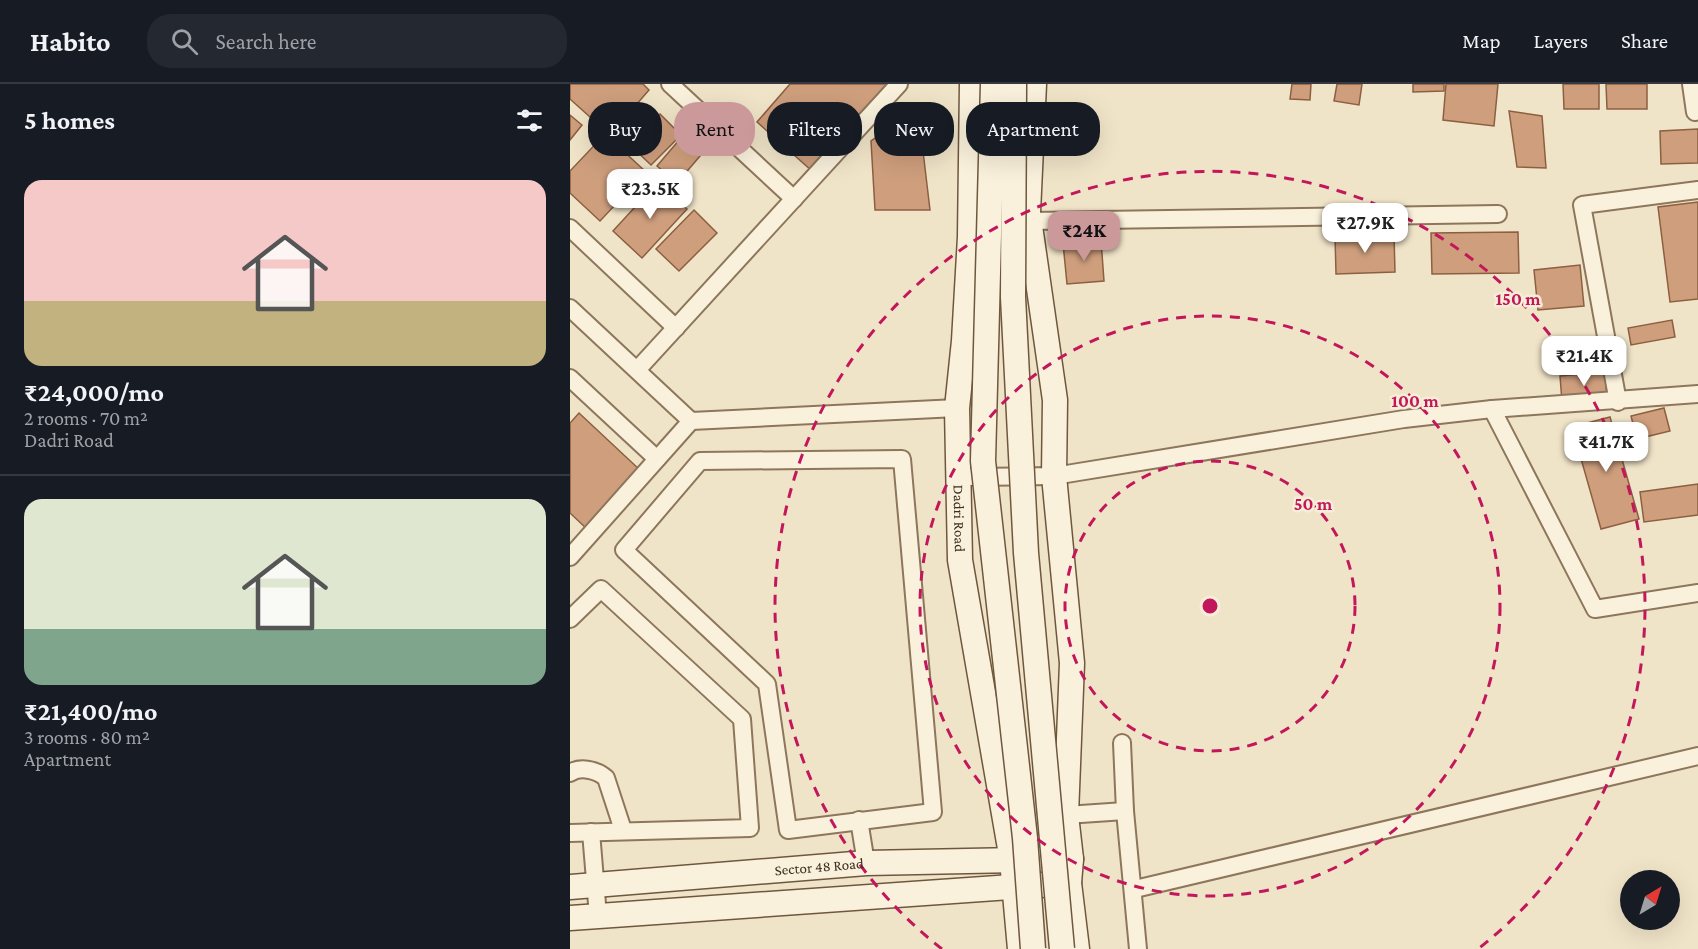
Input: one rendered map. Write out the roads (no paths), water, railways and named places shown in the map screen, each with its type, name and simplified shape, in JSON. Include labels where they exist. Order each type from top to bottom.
[{"type":"street","points":[[670,84],[794,199]]},
{"type":"street","points":[[637,370],[898,84]]},
{"type":"street","name":"Dadri Road","points":[[972,84],[969,259],[957,408],[960,560],[1012,860],[1020,949]]},
{"type":"street","points":[[993,84],[983,461],[1025,837],[1033,949]]},
{"type":"street","points":[[1014,84],[1013,297],[1026,552],[1062,949]]},
{"type":"street","points":[[1034,84],[1030,221],[1055,400],[1054,476],[1072,663],[1066,814],[1071,859],[1069,883],[1077,949]]},
{"type":"street","points":[[1691,84],[1695,112]]},
{"type":"street","points":[[1618,402],[1582,205],[1698,190]]},
{"type":"street","points":[[1030,221],[1498,214]]},
{"type":"street","points":[[570,228],[676,328]]},
{"type":"street","points":[[570,308],[691,421]]},
{"type":"street","points":[[570,378],[657,459]]},
{"type":"street","points":[[959,477],[1054,476],[1404,419],[1492,409],[1618,402],[1698,394]]},
{"type":"street","points":[[570,556],[691,421],[957,408]]},
{"type":"street","points":[[1492,409],[1595,609],[1698,593]]},
{"type":"street","points":[[902,459],[933,812],[859,820],[788,830],[767,684],[624,550],[700,461],[902,459]]},
{"type":"street","points":[[570,619],[601,589],[742,719],[750,828],[570,833]]},
{"type":"street","points":[[1122,743],[1125,811],[1138,949]]},
{"type":"street","points":[[1134,889],[1698,756]]},
{"type":"street","points":[[570,773],[582,770],[600,773],[606,778],[623,830]]},
{"type":"street","points":[[1066,814],[1125,811]]},
{"type":"street","points":[[859,820],[866,862]]},
{"type":"street","points":[[591,832],[598,916]]},
{"type":"street","name":"Sector 48 Road","points":[[570,887],[866,862],[1071,859]]},
{"type":"street","points":[[570,918],[1069,883]]}]
